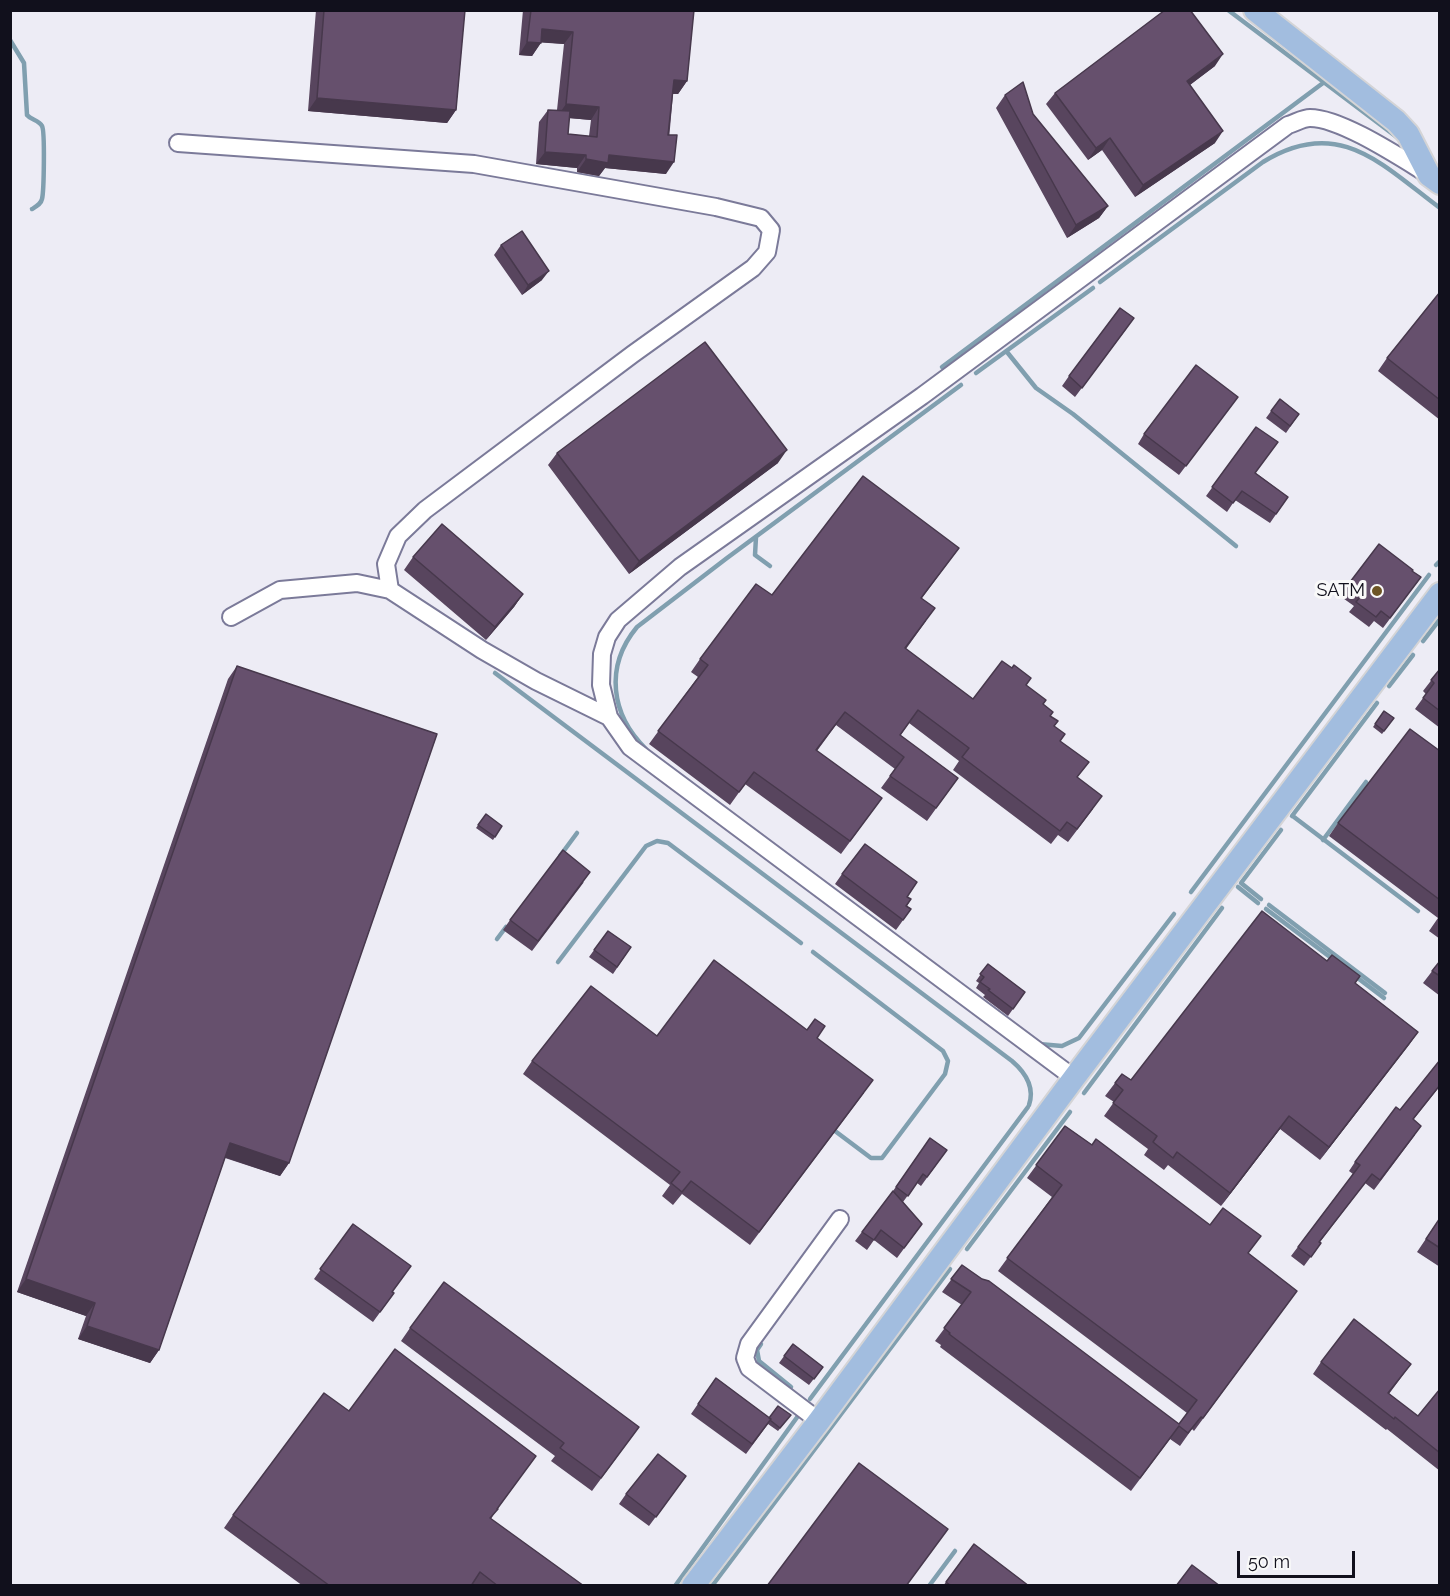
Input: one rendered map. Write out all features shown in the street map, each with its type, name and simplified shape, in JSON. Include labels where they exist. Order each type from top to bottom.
[{"type":"main road","points":[[1255,10],[1396,121],[1408,134],[1434,179]]},
{"type":"main road","points":[[693,1586],[1440,594]]},
{"type":"street","points":[[1074,1078],[630,747],[609,717],[602,685],[602,654],[607,637],[618,620],[680,567],[922,396],[1288,125],[1308,118],[1330,121],[1377,144],[1434,179]]},
{"type":"street","points":[[178,143],[474,164],[716,207],[760,218],[771,230],[767,252],[753,268],[633,354],[418,517],[398,536],[386,564],[390,590]]},
{"type":"street","points":[[231,617],[280,590],[357,583],[390,590],[482,650],[536,681],[609,717]]},
{"type":"street","points":[[819,1421],[749,1368],[745,1358],[749,1344],[840,1218]]},
{"type":"shaded area","points":[[11,11],[1439,11],[1439,1585],[11,1586]]},
{"type":"building","points":[[324,10],[465,10],[456,110],[317,98]]},
{"type":"building","points":[[531,10],[694,10],[687,81],[674,80],[668,135],[677,135],[674,162],[609,155],[608,163],[586,159],[586,155],[545,152],[548,110],[570,111],[568,134],[597,137],[599,107],[566,104],[573,32],[542,29],[541,43],[527,42]]},
{"type":"building","points":[[1165,10],[1190,10],[1223,54],[1187,81],[1223,131],[1143,185],[1110,138],[1096,148],[1055,93]]},
{"type":"building","points":[[1023,82],[1033,114],[1108,206],[1076,225],[1005,95]]},
{"type":"building","points":[[522,231],[549,271],[528,285],[501,245]]},
{"type":"building","points":[[1440,292],[1440,400],[1387,358]]},
{"type":"building","points":[[1120,308],[1134,318],[1082,388],[1069,376]]},
{"type":"building","points":[[705,342],[787,450],[639,561],[557,453]]},
{"type":"building","points":[[1196,365],[1238,397],[1186,466],[1144,434]]},
{"type":"building","points":[[1280,399],[1299,414],[1290,426],[1271,411]]},
{"type":"building","points":[[1256,427],[1278,442],[1255,473],[1288,497],[1276,514],[1242,491],[1233,503],[1212,487]]},
{"type":"building","points":[[863,476],[959,548],[921,598],[935,608],[905,648],[973,699],[1002,661],[1012,668],[1014,665],[1031,678],[1026,685],[1046,700],[1043,704],[1053,712],[1050,716],[1058,721],[1054,726],[1065,734],[1060,741],[1089,762],[1077,777],[1102,796],[1077,829],[1067,822],[1060,831],[962,757],[969,748],[918,710],[900,735],[958,778],[936,808],[890,776],[904,757],[845,712],[816,750],[882,798],[850,841],[754,772],[739,792],[658,731],[708,665],[700,659],[756,584],[772,595]]},
{"type":"building","points":[[442,524],[523,594],[495,627],[413,557]]},
{"type":"building","name":"SATM","points":[[1379,544],[1421,577],[1390,618],[1381,611],[1376,617],[1356,602],[1361,596],[1347,586]]},
{"type":"building","points":[[237,666],[437,734],[289,1163],[230,1143],[159,1350],[87,1326],[95,1303],[26,1279]]},
{"type":"building","points":[[1440,669],[1440,711],[1423,698],[1434,683],[1431,680]]},
{"type":"building","points":[[1384,711],[1394,718],[1384,731],[1375,724]]},
{"type":"building","points":[[1410,729],[1440,751],[1440,900],[1338,823]]},
{"type":"building","points":[[486,814],[502,826],[495,837],[478,825]]},
{"type":"building","points":[[865,844],[917,882],[907,897],[911,899],[906,906],[911,909],[903,920],[842,874]]},
{"type":"building","points":[[563,850],[590,872],[538,941],[510,920]]},
{"type":"building","points":[[1262,911],[1327,961],[1332,955],[1360,976],[1355,983],[1418,1032],[1329,1147],[1289,1116],[1230,1193],[1177,1152],[1173,1158],[1153,1142],[1157,1136],[1113,1103],[1123,1090],[1115,1083],[1122,1074],[1131,1080]]},
{"type":"building","points":[[608,931],[631,947],[617,967],[594,950]]},
{"type":"building","points":[[714,960],[807,1030],[815,1019],[825,1026],[817,1038],[873,1080],[759,1232],[691,1181],[682,1192],[671,1183],[680,1172],[532,1061],[591,986],[657,1036]]},
{"type":"building","points":[[1440,961],[1440,976],[1432,971]]},
{"type":"building","points":[[988,964],[1025,992],[1013,1009],[980,982],[984,977],[980,974]]},
{"type":"building","points":[[1440,1060],[1440,1085],[1413,1119],[1421,1126],[1380,1180],[1372,1174],[1319,1242],[1321,1243],[1311,1257],[1298,1247],[1360,1165],[1355,1162],[1396,1107],[1400,1110]]},
{"type":"building","points":[[1065,1126],[1092,1145],[1096,1139],[1210,1225],[1223,1208],[1261,1236],[1248,1253],[1297,1291],[1203,1418],[1201,1417],[1188,1433],[1179,1426],[1140,1478],[944,1328],[971,1292],[951,1279],[962,1265],[982,1279],[989,1281],[1179,1424],[1197,1400],[1007,1258],[1062,1185],[1036,1165]]},
{"type":"building","points":[[930,1138],[947,1150],[927,1177],[923,1174],[908,1196],[896,1187]]},
{"type":"building","points":[[893,1191],[922,1224],[904,1248],[881,1230],[874,1240],[862,1232]]},
{"type":"building","points":[[1440,1218],[1440,1248],[1426,1239]]},
{"type":"building","points":[[353,1224],[411,1266],[380,1312],[320,1269]]},
{"type":"building","points":[[444,1282],[639,1427],[601,1478],[560,1448],[564,1443],[410,1328]]},
{"type":"building","points":[[1354,1319],[1411,1364],[1388,1393],[1418,1416],[1440,1389],[1440,1453],[1321,1362]]},
{"type":"building","points":[[793,1344],[823,1367],[814,1379],[784,1356]]},
{"type":"building","points":[[395,1349],[536,1456],[490,1518],[584,1586],[498,1586],[480,1572],[471,1586],[330,1586],[233,1515],[324,1393],[349,1411]]},
{"type":"building","points":[[716,1378],[771,1419],[752,1444],[698,1404]]},
{"type":"building","points":[[778,1406],[791,1415],[780,1428],[769,1418]]},
{"type":"building","points":[[658,1454],[686,1476],[656,1517],[626,1494]]},
{"type":"building","points":[[859,1463],[948,1529],[906,1586],[767,1586]]},
{"type":"building","points":[[974,1544],[1029,1586],[951,1586],[946,1582]]},
{"type":"building","points":[[1192,1565],[1220,1586],[1176,1586]]},
{"type":"waterway","points":[[1228,10],[1398,138]]},
{"type":"waterway","points":[[10,40],[24,63],[27,115],[41,124],[43,130],[42,199],[40,204],[32,209]]},
{"type":"waterway","points":[[942,367],[1323,83]]},
{"type":"waterway","points":[[1100,282],[1263,162],[1290,149],[1315,143],[1337,145],[1358,151],[1379,162],[1440,208]]},
{"type":"waterway","points":[[976,373],[1093,288]]},
{"type":"waterway","points":[[1007,352],[1036,388],[1073,414],[1236,546]]},
{"type":"waterway","points":[[646,749],[634,736],[625,721],[616,690],[616,674],[620,658],[626,642],[637,627],[961,385]]},
{"type":"waterway","points":[[756,537],[755,555],[770,566]]},
{"type":"waterway","points":[[1436,565],[1440,561]]},
{"type":"waterway","points":[[1191,892],[1429,575]]},
{"type":"waterway","points":[[1423,641],[1440,619]]},
{"type":"waterway","points":[[1389,686],[1413,655]]},
{"type":"waterway","points":[[495,673],[1012,1061],[1021,1070],[1030,1086],[1029,1105]]},
{"type":"waterway","points":[[1292,816],[1377,703]]},
{"type":"waterway","points":[[1323,840],[1366,782]]},
{"type":"waterway","points":[[1294,817],[1418,911]]},
{"type":"waterway","points":[[1261,899],[1241,883],[1281,830]]},
{"type":"waterway","points":[[560,856],[577,833]]},
{"type":"waterway","points":[[558,962],[646,846],[657,841],[668,843],[801,943]]},
{"type":"waterway","points":[[1238,887],[1258,903]]},
{"type":"waterway","points":[[1269,905],[1385,993]]},
{"type":"waterway","points":[[1084,1093],[1222,908]]},
{"type":"waterway","points":[[1266,909],[1334,960]]},
{"type":"waterway","points":[[1039,1044],[1062,1046],[1079,1038],[1174,914]]},
{"type":"waterway","points":[[497,939],[506,927]]},
{"type":"waterway","points":[[813,952],[943,1051],[948,1061],[945,1074],[882,1158],[871,1158],[835,1131]]},
{"type":"waterway","points":[[1355,976],[1384,998]]},
{"type":"waterway","points":[[810,1399],[1028,1107]]},
{"type":"waterway","points":[[967,1249],[1070,1112]]},
{"type":"waterway","points":[[712,1586],[950,1269]]},
{"type":"waterway","points":[[761,1344],[757,1350],[759,1361],[791,1387]]},
{"type":"waterway","points":[[675,1586],[798,1416]]},
{"type":"waterway","points":[[929,1586],[955,1551]]},
{"type":"place","name":"SATM","points":[[1377,591]]}]
